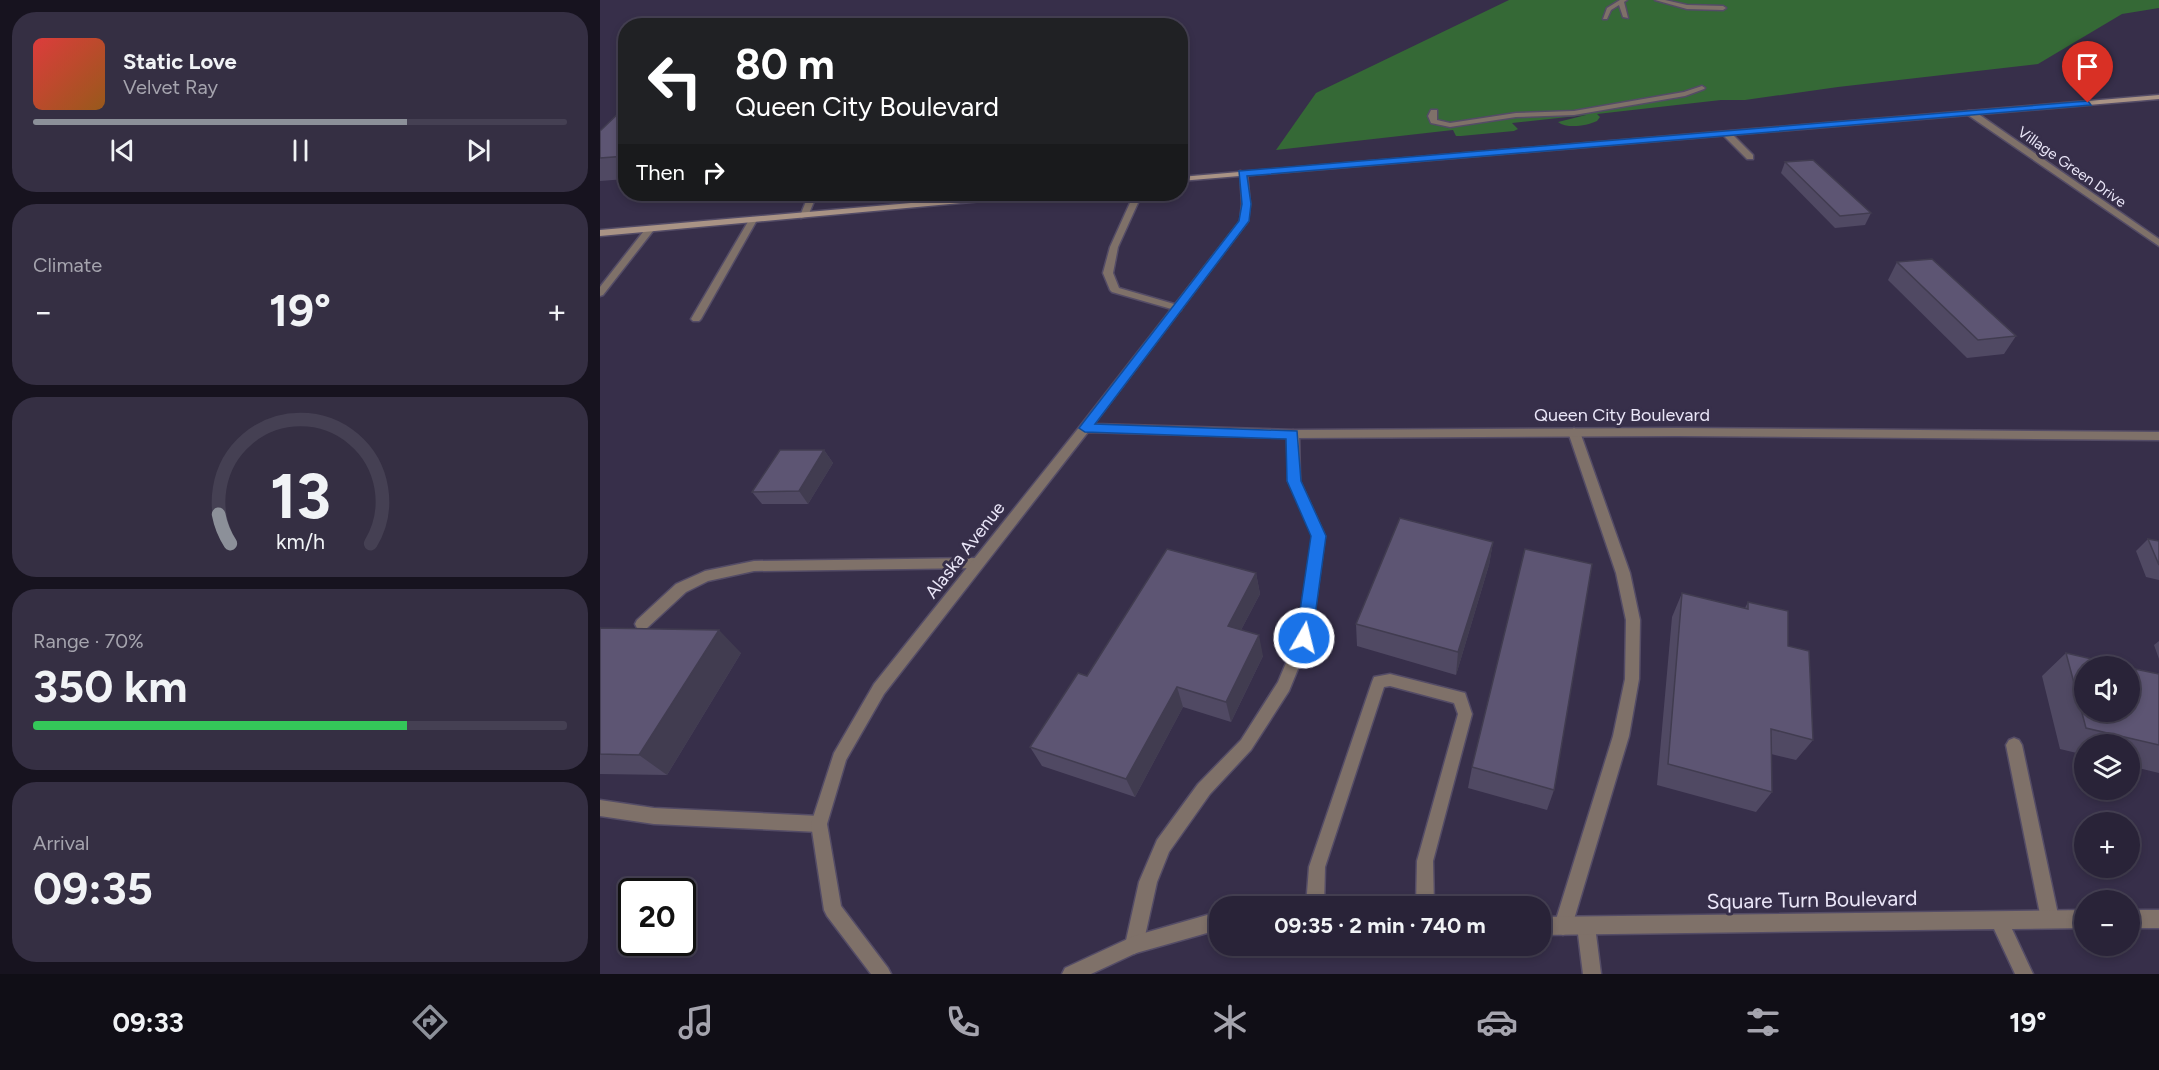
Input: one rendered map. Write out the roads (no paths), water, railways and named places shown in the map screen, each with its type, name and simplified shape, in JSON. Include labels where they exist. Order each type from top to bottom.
[{"type":"main road","points":[[1188,178],[2159,97]]},
{"type":"main road","points":[[600,233],[804,216],[936,201]]},
{"type":"street","points":[[1658,0],[1687,7],[1723,8]]},
{"type":"street","points":[[1605,18],[1610,9],[1623,1],[1626,17]]},
{"type":"street","points":[[1434,112],[1432,116],[1434,121],[1444,125],[1459,124],[1509,115],[1574,113],[1685,94],[1702,88]]},
{"type":"street","name":"Village Green Drive","points":[[1971,113],[2159,243]]},
{"type":"street","points":[[1727,134],[1750,157]]},
{"type":"street","name":"Alaska Avenue","points":[[882,974],[832,910],[819,824],[839,758],[879,689],[1179,308],[1244,221],[1246,204],[1243,173]]},
{"type":"street","points":[[804,216],[810,201]]},
{"type":"street","points":[[1135,201],[1114,247],[1108,273],[1115,290],[1179,308]]},
{"type":"street","points":[[696,318],[753,220]]},
{"type":"street","points":[[600,293],[650,229]]},
{"type":"street","name":"Queen City Boulevard","points":[[1085,428],[1293,434],[1574,432],[2159,436]]},
{"type":"street","points":[[1563,927],[1621,736],[1632,679],[1633,620],[1623,573],[1574,432]]},
{"type":"street","points":[[1134,945],[1148,882],[1163,846],[1204,789],[1246,745],[1284,686],[1304,638],[1319,536],[1294,481],[1293,434]]},
{"type":"street","points":[[642,624],[681,588],[705,576],[754,566],[977,563]]},
{"type":"street","points":[[1316,896],[1317,867],[1379,682],[1390,680],[1460,699],[1465,714],[1425,861],[1425,896]]},
{"type":"street","points":[[2014,745],[2050,920]]},
{"type":"street","points":[[600,808],[640,816],[767,819],[819,824]]},
{"type":"street","name":"Square Turn Boulevard","points":[[1551,926],[2074,919]]},
{"type":"street","points":[[2140,919],[2159,919]]},
{"type":"street","points":[[1999,920],[2024,974]]},
{"type":"street","points":[[1071,974],[1134,945],[1209,924]]},
{"type":"street","points":[[1586,926],[1592,974]]}]
